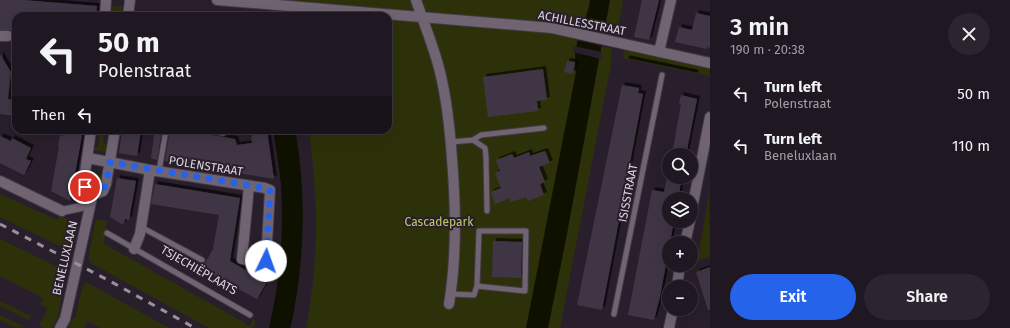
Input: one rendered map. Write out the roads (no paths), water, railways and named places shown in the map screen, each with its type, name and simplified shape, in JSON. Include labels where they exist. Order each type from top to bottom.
[{"type":"street","points":[[105,12],[106,0]]},
{"type":"street","points":[[128,12],[130,0]]},
{"type":"street","name":"ACHILLESSTRAAT","points":[[221,0],[363,12]]},
{"type":"street","points":[[416,0],[440,72],[448,115],[451,142],[455,225],[453,270],[449,304]]},
{"type":"street","points":[[659,52],[671,0]]},
{"type":"street","name":"ACHILLESSTRAAT","points":[[392,14],[552,28],[710,63]]},
{"type":"street","points":[[696,192],[708,141],[710,117]]},
{"type":"street","points":[[91,134],[84,180],[85,187],[90,192],[92,197]]},
{"type":"street","points":[[0,181],[62,211],[81,207],[92,197],[103,191],[106,184],[114,134]]},
{"type":"street","name":"POLENSTRAAT","points":[[88,158],[155,171],[264,188],[270,190],[266,261],[263,264],[242,259],[249,186]]},
{"type":"street","points":[[134,249],[140,234],[155,171]]},
{"type":"street","name":"BENELUXLAAN","points":[[60,328],[65,319],[92,197]]},
{"type":"street","points":[[669,328],[672,316]]},
{"type":"lane","name":"ISISSTRAAT","points":[[614,314],[662,75]]},
{"type":"lane","points":[[451,142],[473,140],[481,135],[544,128]]},
{"type":"lane","name":"POLENSTRAAT","points":[[155,171],[165,134]]},
{"type":"lane","points":[[473,140],[485,148],[487,211]]},
{"type":"lane","name":"TSJECHIËPLAATS","points":[[141,227],[202,260]]},
{"type":"lane","points":[[451,294],[474,295],[477,286],[479,231],[526,232],[525,290],[477,286]]},
{"type":"lane","name":"TSJECHIËPLAATS","points":[[108,233],[250,315]]},
{"type":"waterway","points":[[630,57],[697,71]]},
{"type":"railway","points":[[0,224],[106,279],[195,328]]},
{"type":"park label","name":"Cascadepark","points":[[439,222]]}]
